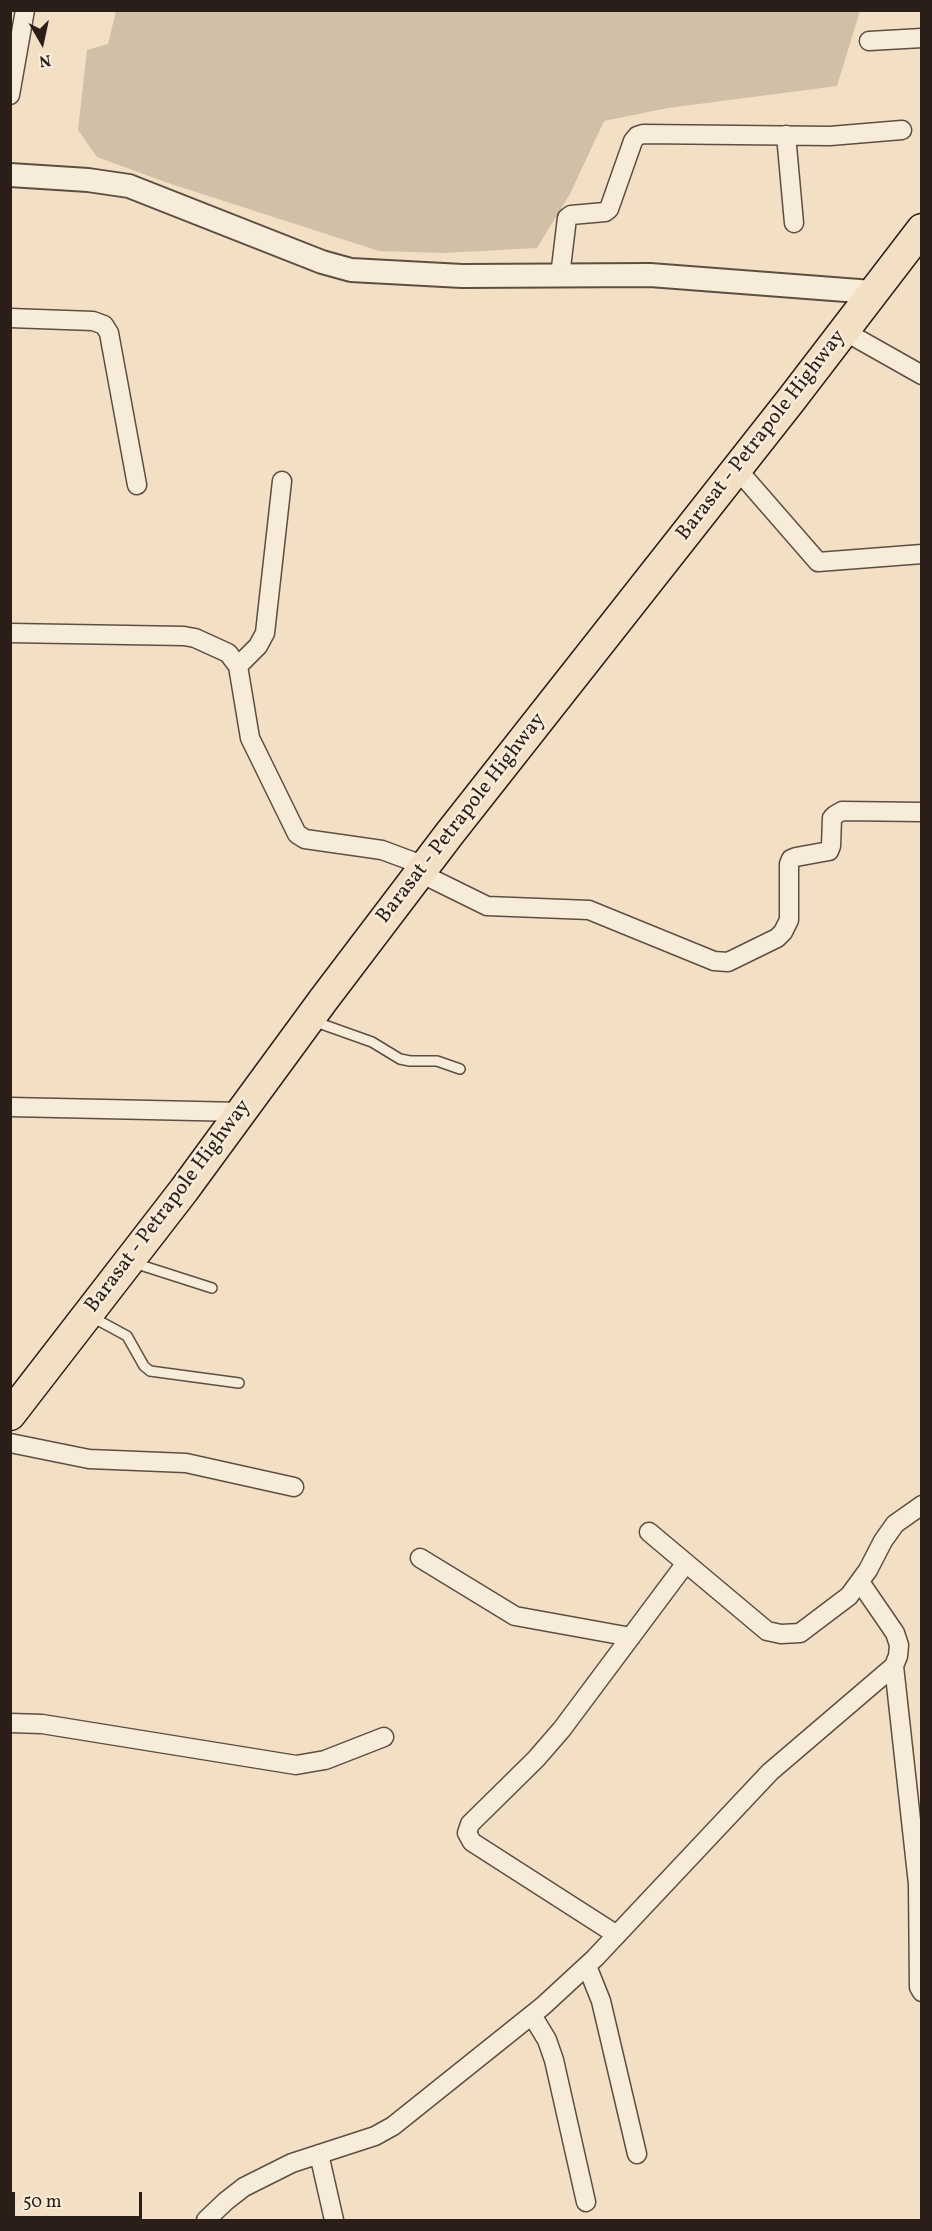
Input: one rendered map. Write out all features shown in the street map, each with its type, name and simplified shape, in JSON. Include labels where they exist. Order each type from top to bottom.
[{"type":"highway","name":"Barasat - Petrapole Highway","points":[[13,1408],[88,1315],[423,870],[737,469],[872,292],[918,241]]},
{"type":"street","points":[[10,95],[25,10]]},
{"type":"street","points":[[869,41],[921,38]]},
{"type":"street","points":[[560,276],[567,218],[572,215],[602,212],[609,209],[633,141],[637,136],[643,134],[830,136],[902,130]]},
{"type":"street","points":[[786,135],[794,223]]},
{"type":"street","points":[[10,175],[88,180],[129,186],[322,262],[351,270],[462,276],[650,275],[872,292]]},
{"type":"street","points":[[10,318],[93,321],[104,325],[109,333],[137,485]]},
{"type":"street","points":[[844,331],[921,375]]},
{"type":"street","points":[[737,469],[818,562],[921,554]]},
{"type":"street","points":[[238,666],[258,646],[265,633],[282,481]]},
{"type":"street","points":[[10,633],[184,636],[195,638],[228,653],[238,666],[250,738],[297,834],[305,839],[382,850],[487,906],[589,910],[714,961],[728,962],[777,938],[783,932],[789,920],[789,864],[796,857],[829,851],[832,818],[835,815],[842,811],[921,812]]},
{"type":"street","points":[[10,1107],[242,1112]]},
{"type":"street","points":[[10,1443],[102,1460],[186,1463],[294,1487]]},
{"type":"street","points":[[649,1532],[767,1631],[781,1634],[800,1633],[849,1596],[895,1524],[921,1505]]},
{"type":"street","points":[[420,1558],[515,1616],[630,1638]]},
{"type":"street","points":[[618,1935],[472,1842],[467,1833],[470,1824],[548,1745],[686,1563]]},
{"type":"street","points":[[206,2220],[226,2200],[244,2187],[292,2163],[375,2136],[393,2126],[532,2015],[587,1966],[770,1772],[894,1666],[899,1645],[895,1633],[860,1582]]},
{"type":"street","points":[[894,1666],[918,1884],[919,1987],[921,1992]]},
{"type":"street","points":[[10,1723],[42,1724],[296,1765],[325,1760],[384,1737]]},
{"type":"street","points":[[587,1966],[601,2001],[637,2154]]},
{"type":"street","points":[[532,2015],[547,2040],[554,2060],[586,2202]]},
{"type":"street","points":[[319,2154],[334,2220]]},
{"type":"lane","points":[[309,1020],[366,1039],[400,1059],[437,1061],[460,1069]]},
{"type":"lane","points":[[128,1261],[212,1288]]},
{"type":"lane","points":[[88,1315],[127,1336],[144,1366],[150,1371],[238,1383]]},
{"type":"shaded area","points":[[116,10],[860,11],[837,86],[668,108],[604,121],[570,194],[537,248],[444,253],[379,251],[168,183],[97,157],[78,130],[87,50],[108,44]]}]
